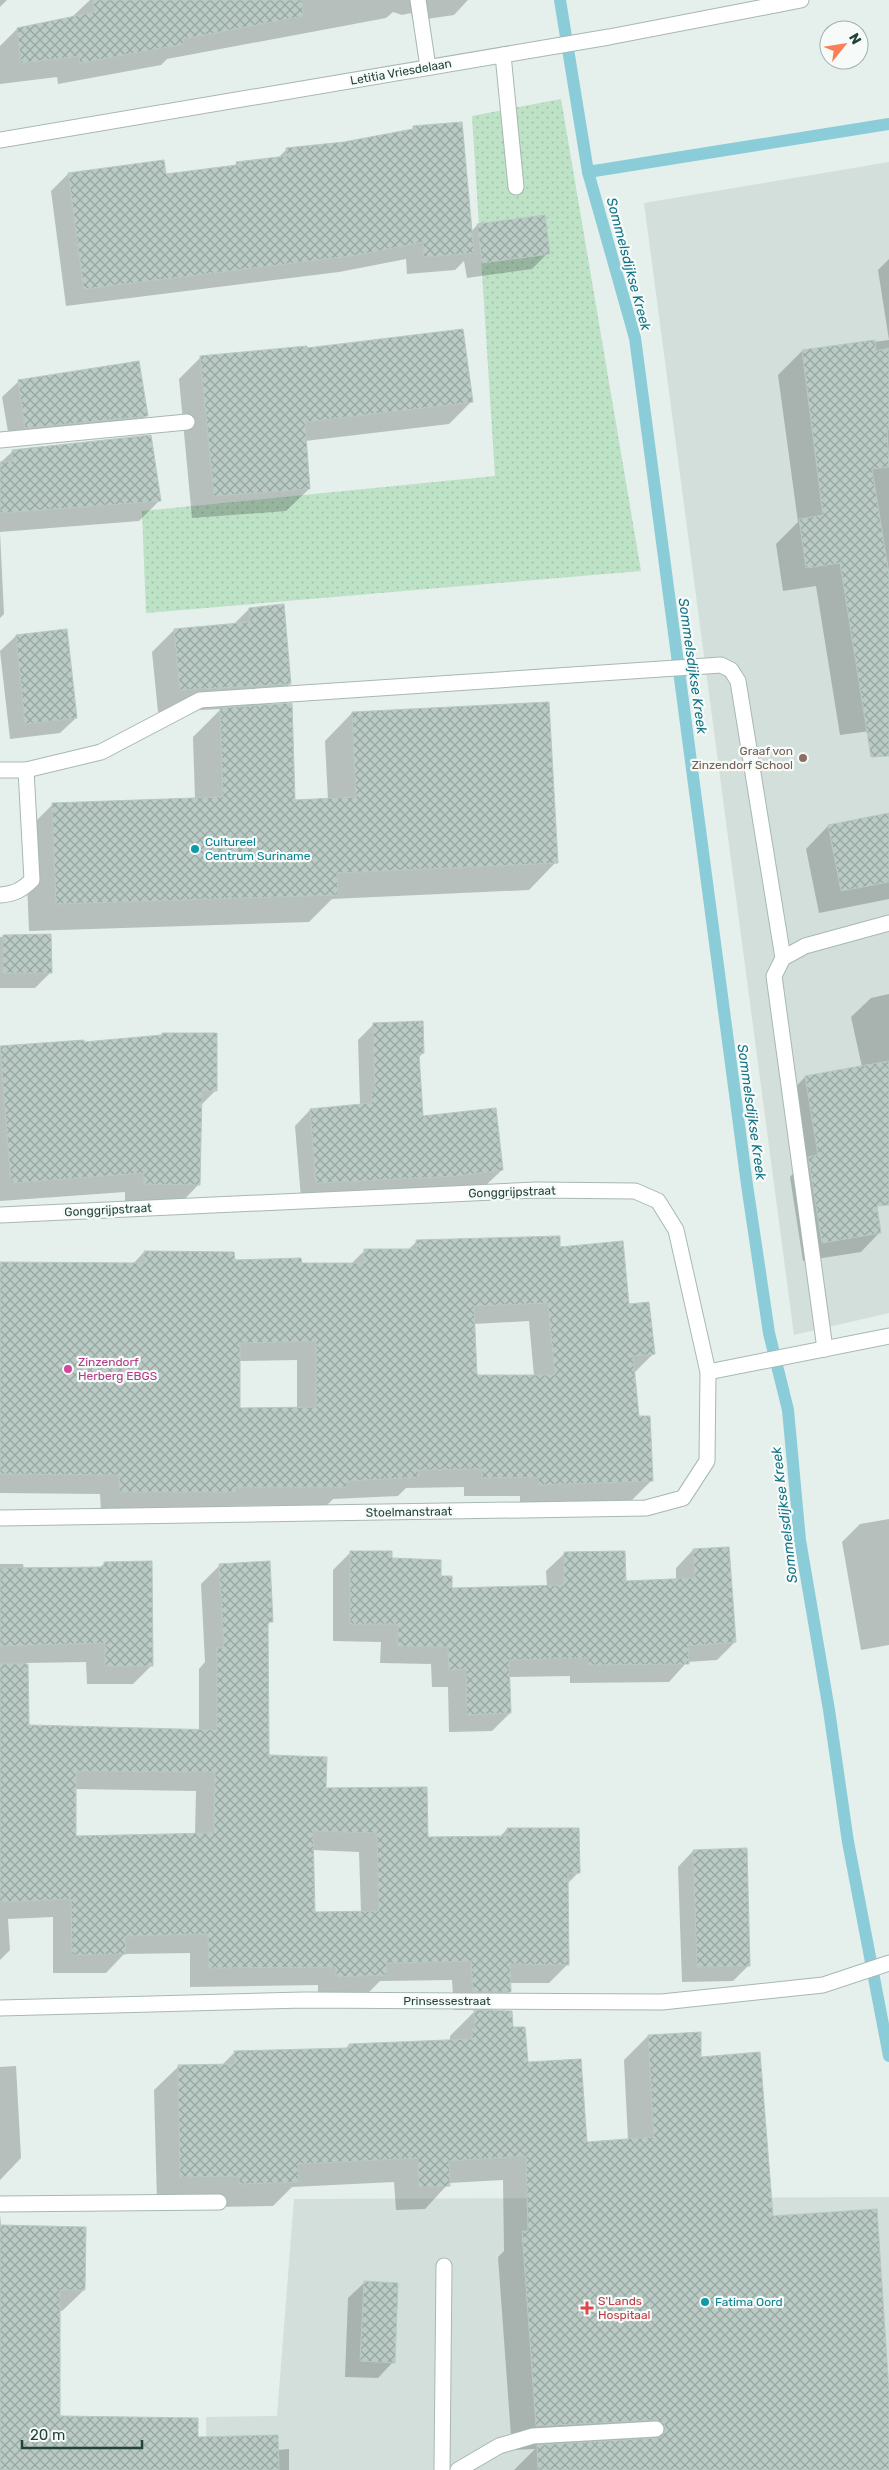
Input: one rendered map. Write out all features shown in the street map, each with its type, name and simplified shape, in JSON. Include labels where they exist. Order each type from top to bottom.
[{"type":"street","points":[[418,0],[428,67]]},
{"type":"street","name":"Letitia Vriesdelaan","points":[[0,140],[609,37],[794,1]]},
{"type":"street","points":[[502,55],[516,188]]},
{"type":"street","points":[[0,440],[187,422]]},
{"type":"street","points":[[0,770],[26,770],[101,752],[200,700],[721,665],[730,670],[738,681],[783,958]]},
{"type":"street","points":[[0,895],[11,894],[24,888],[32,880],[26,770]]},
{"type":"street","points":[[820,1349],[774,976],[783,958],[805,946],[889,923]]},
{"type":"street","name":"Gonggrijpstraat","points":[[0,1215],[536,1190],[635,1191],[658,1201],[676,1230],[708,1372]]},
{"type":"street","points":[[708,1372],[889,1336]]},
{"type":"street","name":"Stoelmanstraat","points":[[0,1518],[646,1508],[683,1498],[706,1461],[708,1372]]},
{"type":"street","name":"Prinsessestraat","points":[[0,2008],[304,2000],[662,2002],[823,1985],[889,1963]]},
{"type":"street","points":[[0,2204],[219,2202]]},
{"type":"street","points":[[442,2470],[444,2266]]},
{"type":"street","points":[[458,2470],[499,2446],[533,2436],[656,2429]]},
{"type":"shaded area","name":"Graaf von Zinzendorf School","points":[[889,162],[889,1313],[794,1335],[644,203]]},
{"type":"shaded area","name":"S'Lands Hospitaal","points":[[889,2197],[889,2470],[207,2470],[206,2417],[277,2416],[294,2199]]},
{"type":"green space","points":[[561,99],[641,571],[146,613],[142,511],[495,476],[472,116]]},
{"type":"building","points":[[93,0],[302,0],[303,16],[183,39],[184,44],[80,63],[79,56],[21,63],[17,28],[95,12]]},
{"type":"building","points":[[462,122],[474,253],[424,257],[423,242],[358,255],[84,289],[68,173],[164,160],[166,174],[237,165],[236,162],[287,156],[286,148],[344,142],[413,129],[413,126]]},
{"type":"building","points":[[545,215],[550,254],[482,263],[477,224]]},
{"type":"building","points":[[463,329],[473,402],[305,422],[310,489],[214,496],[200,356],[307,346],[307,348]]},
{"type":"building","points":[[875,340],[876,351],[889,348],[889,429],[887,430],[889,467],[872,469],[889,574],[889,756],[871,757],[840,563],[806,568],[799,519],[823,515],[802,350]]},
{"type":"building","points":[[139,361],[148,416],[25,428],[18,380]]},
{"type":"building","points":[[151,435],[161,501],[0,513],[0,462],[13,461],[12,450]]},
{"type":"building","points":[[284,604],[291,684],[180,690],[174,629],[250,622],[249,608]]},
{"type":"building","points":[[67,629],[77,718],[25,724],[16,635]]},
{"type":"building","points":[[549,702],[558,863],[337,873],[338,895],[56,904],[52,803],[223,797],[220,708],[292,703],[295,800],[356,797],[352,712]]},
{"type":"building","points":[[889,813],[889,882],[841,891],[828,825]]},
{"type":"building","points":[[51,934],[52,973],[3,973],[3,935]]},
{"type":"building","points":[[423,1021],[424,1053],[419,1054],[423,1116],[496,1108],[503,1170],[457,1176],[316,1183],[310,1109],[372,1103],[371,1091],[375,1091],[373,1023]]},
{"type":"building","points":[[162,1033],[217,1033],[217,1091],[202,1091],[200,1185],[144,1184],[144,1173],[11,1183],[0,1046],[84,1040],[84,1042],[162,1035]]},
{"type":"building","points":[[889,1061],[889,1205],[877,1206],[881,1233],[822,1243],[808,1157],[818,1155],[805,1076]]},
{"type":"building","points":[[560,1236],[560,1247],[623,1241],[629,1304],[649,1302],[655,1354],[633,1356],[639,1416],[650,1416],[653,1481],[539,1485],[538,1477],[482,1478],[482,1469],[418,1470],[419,1477],[347,1481],[347,1487],[235,1487],[235,1492],[120,1492],[119,1475],[0,1474],[0,1262],[144,1263],[144,1251],[234,1252],[235,1260],[301,1258],[302,1263],[364,1263],[364,1249],[417,1249],[416,1240]],"holes":[[[548,1303],[555,1375],[477,1375],[474,1306]],[[316,1341],[316,1407],[240,1408],[240,1343]]]},
{"type":"building","points":[[729,1547],[736,1642],[688,1646],[689,1664],[588,1665],[588,1658],[509,1660],[511,1713],[467,1715],[466,1669],[449,1670],[448,1647],[398,1646],[398,1624],[350,1624],[350,1551],[392,1551],[392,1558],[441,1560],[441,1576],[452,1576],[452,1588],[564,1585],[564,1552],[625,1551],[626,1581],[695,1578],[693,1549]]},
{"type":"building","points":[[152,1561],[153,1666],[105,1666],[105,1643],[0,1646],[0,1568],[104,1567],[104,1562]]},
{"type":"building","points":[[270,1561],[273,1622],[268,1622],[269,1755],[327,1757],[326,1788],[427,1787],[428,1837],[507,1836],[507,1828],[579,1828],[580,1873],[568,1873],[569,1965],[510,1964],[511,1992],[473,1992],[471,1961],[386,1963],[387,1975],[336,1977],[336,1967],[209,1968],[208,1934],[125,1936],[126,1954],[72,1955],[71,1899],[0,1902],[0,1664],[28,1664],[29,1725],[217,1730],[217,1648],[224,1648],[219,1564]],"holes":[[[76,1771],[215,1772],[214,1833],[76,1836]],[[313,1831],[377,1833],[379,1911],[315,1912]]]},
{"type":"building","points":[[747,1848],[750,1966],[697,1967],[693,1850]]},
{"type":"building","points":[[474,2010],[512,2011],[513,2027],[525,2027],[528,2062],[581,2059],[587,2142],[654,2137],[648,2035],[701,2032],[701,2057],[760,2052],[773,2216],[877,2209],[889,2391],[889,2470],[538,2470],[537,2445],[657,2438],[662,2437],[665,2429],[664,2423],[655,2420],[536,2426],[522,2231],[528,2231],[526,2156],[449,2161],[450,2186],[419,2187],[418,2158],[298,2164],[299,2182],[239,2184],[239,2176],[180,2177],[178,2065],[235,2064],[234,2051],[349,2048],[349,2044],[472,2039],[472,2029],[475,2029]]},
{"type":"building","points":[[0,2225],[86,2227],[85,2290],[60,2290],[60,2416],[198,2418],[198,2437],[278,2435],[279,2470],[0,2470]]},
{"type":"building","points":[[364,2281],[398,2283],[395,2363],[360,2361]]},
{"type":"waterway","name":"Sommelsdijkse Kreek","points":[[560,0],[588,172],[635,338],[747,1185],[769,1333],[788,1410],[800,1540],[829,1710],[848,1842],[889,2056]]},
{"type":"waterway","points":[[588,172],[889,124]]},
{"type":"place","name":"Graaf von Zinzendorf School","points":[[803,758]]},
{"type":"place","name":"Cultureel Centrum Suriname","points":[[195,849]]},
{"type":"place","name":"Zinzendorf Herberg EBGS","points":[[68,1369]]},
{"type":"place","name":"Fatima Oord","points":[[705,2302]]},
{"type":"place","name":"S'Lands Hospitaal","points":[[587,2308]]}]
